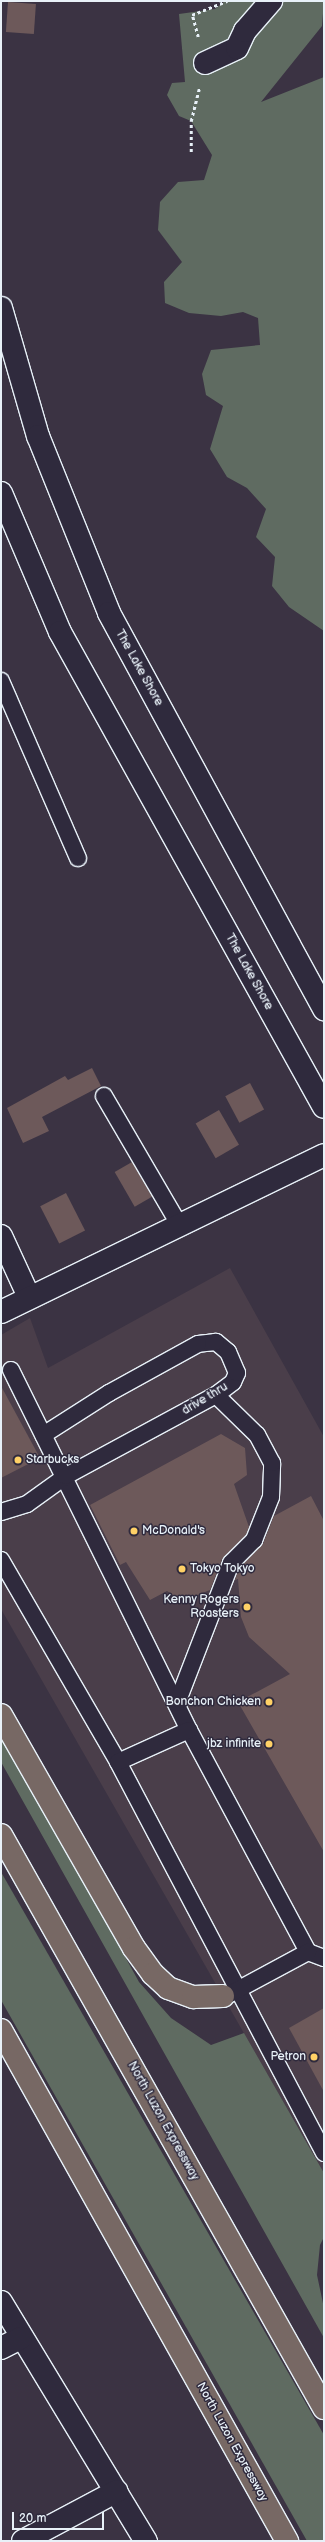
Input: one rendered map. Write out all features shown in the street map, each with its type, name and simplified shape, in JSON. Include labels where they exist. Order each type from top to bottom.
[{"type":"highway","points":[[1,1715],[130,1941],[153,1974],[168,1988],[193,1998],[230,1994]]},
{"type":"highway","name":"North Luzon Expressway","points":[[1,1835],[324,2408]]},
{"type":"highway","name":"North Luzon Expressway","points":[[1,2030],[287,2541]]},
{"type":"street","points":[[205,63],[237,48],[245,31],[271,1]]},
{"type":"street","name":"The Lake Shore","points":[[1,308],[38,436],[109,613],[324,1009]]},
{"type":"street","name":"The Lake Shore","points":[[1,493],[60,632],[324,1107]]},
{"type":"street","points":[[1,1312],[29,1297],[180,1226],[324,1155]]},
{"type":"street","points":[[1,1236],[29,1297]]},
{"type":"street","points":[[1,2302],[21,2338],[117,2491],[146,2541]]},
{"type":"street","points":[[1,2348],[21,2338]]},
{"type":"street","points":[[24,2541],[117,2491]]},
{"type":"lane","points":[[1,681],[78,858]]},
{"type":"lane","points":[[104,1096],[180,1226]]},
{"type":"lane","name":"drive thru","points":[[1,1512],[27,1504],[66,1476],[216,1395],[232,1382],[237,1373],[228,1352],[216,1342],[198,1344],[172,1356],[43,1435]]},
{"type":"lane","points":[[11,1370],[43,1435],[66,1476],[189,1730],[308,1952],[324,1958]]},
{"type":"lane","points":[[177,1703],[231,1563],[254,1540],[271,1496],[272,1463],[257,1435],[216,1395]]},
{"type":"lane","points":[[1,1560],[118,1762],[230,1994],[324,2154]]},
{"type":"lane","points":[[118,1762],[189,1730]]},
{"type":"lane","points":[[230,1994],[308,1952]]},
{"type":"shaded area","points":[[225,1],[324,1],[322,26],[261,102],[324,77],[324,631],[289,607],[272,586],[275,557],[256,537],[266,509],[247,488],[227,477],[210,449],[223,406],[206,395],[202,374],[211,350],[260,345],[258,318],[243,312],[221,316],[189,313],[165,303],[164,282],[182,262],[158,230],[160,202],[178,182],[204,180],[212,155],[191,121],[179,116],[167,95],[172,83],[185,82],[179,14],[215,9]]},
{"type":"shaded area","points":[[230,1268],[324,1437],[324,2173],[1,1609],[1,1335],[30,1318],[48,1368]]},
{"type":"shaded area","points":[[1,1731],[139,1982],[171,2018],[211,2045],[244,2033],[324,2173],[324,2237],[320,2245],[317,2275],[324,2308],[324,2338],[1,1762]]},
{"type":"shaded area","points":[[1,1872],[324,2435],[324,2541],[307,2541],[1,2000]]},
{"type":"building","points":[[8,2],[36,4],[34,34],[6,32]]},
{"type":"building","points":[[92,1068],[101,1086],[42,1117],[49,1131],[23,1143],[7,1108],[65,1076],[68,1080]]},
{"type":"building","points":[[250,1083],[264,1109],[239,1123],[225,1096]]},
{"type":"building","points":[[219,1110],[239,1145],[216,1158],[196,1124]]},
{"type":"building","points":[[132,1162],[152,1197],[135,1207],[115,1172]]},
{"type":"building","points":[[66,1193],[85,1230],[59,1244],[40,1206]]},
{"type":"building","points":[[1,1386],[40,1458],[1,1478]]},
{"type":"building","points":[[221,1434],[245,1448],[247,1475],[234,1484],[249,1527],[246,1535],[222,1559],[210,1590],[190,1598],[178,1598],[167,1591],[150,1600],[126,1562],[120,1565],[90,1505]]},
{"type":"building","points":[[311,1496],[324,1521],[324,1852],[238,1702],[290,1674],[249,1637],[241,1617],[238,1579],[235,1580],[239,1568],[263,1544],[274,1516]]},
{"type":"building","name":"Petron","points":[[324,2008],[324,2092],[289,2028]]},
{"type":"place","name":"Starbucks","points":[[18,1460]]},
{"type":"place","name":"McDonald's","points":[[134,1531]]},
{"type":"place","name":"Tokyo Tokyo","points":[[182,1569]]},
{"type":"place","name":"Kenny Rogers Roasters","points":[[247,1607]]},
{"type":"place","name":"Bonchon Chicken","points":[[269,1702]]},
{"type":"place","name":"jbz infinite","points":[[269,1744]]},
{"type":"place","name":"Petron","points":[[314,2057]]}]
